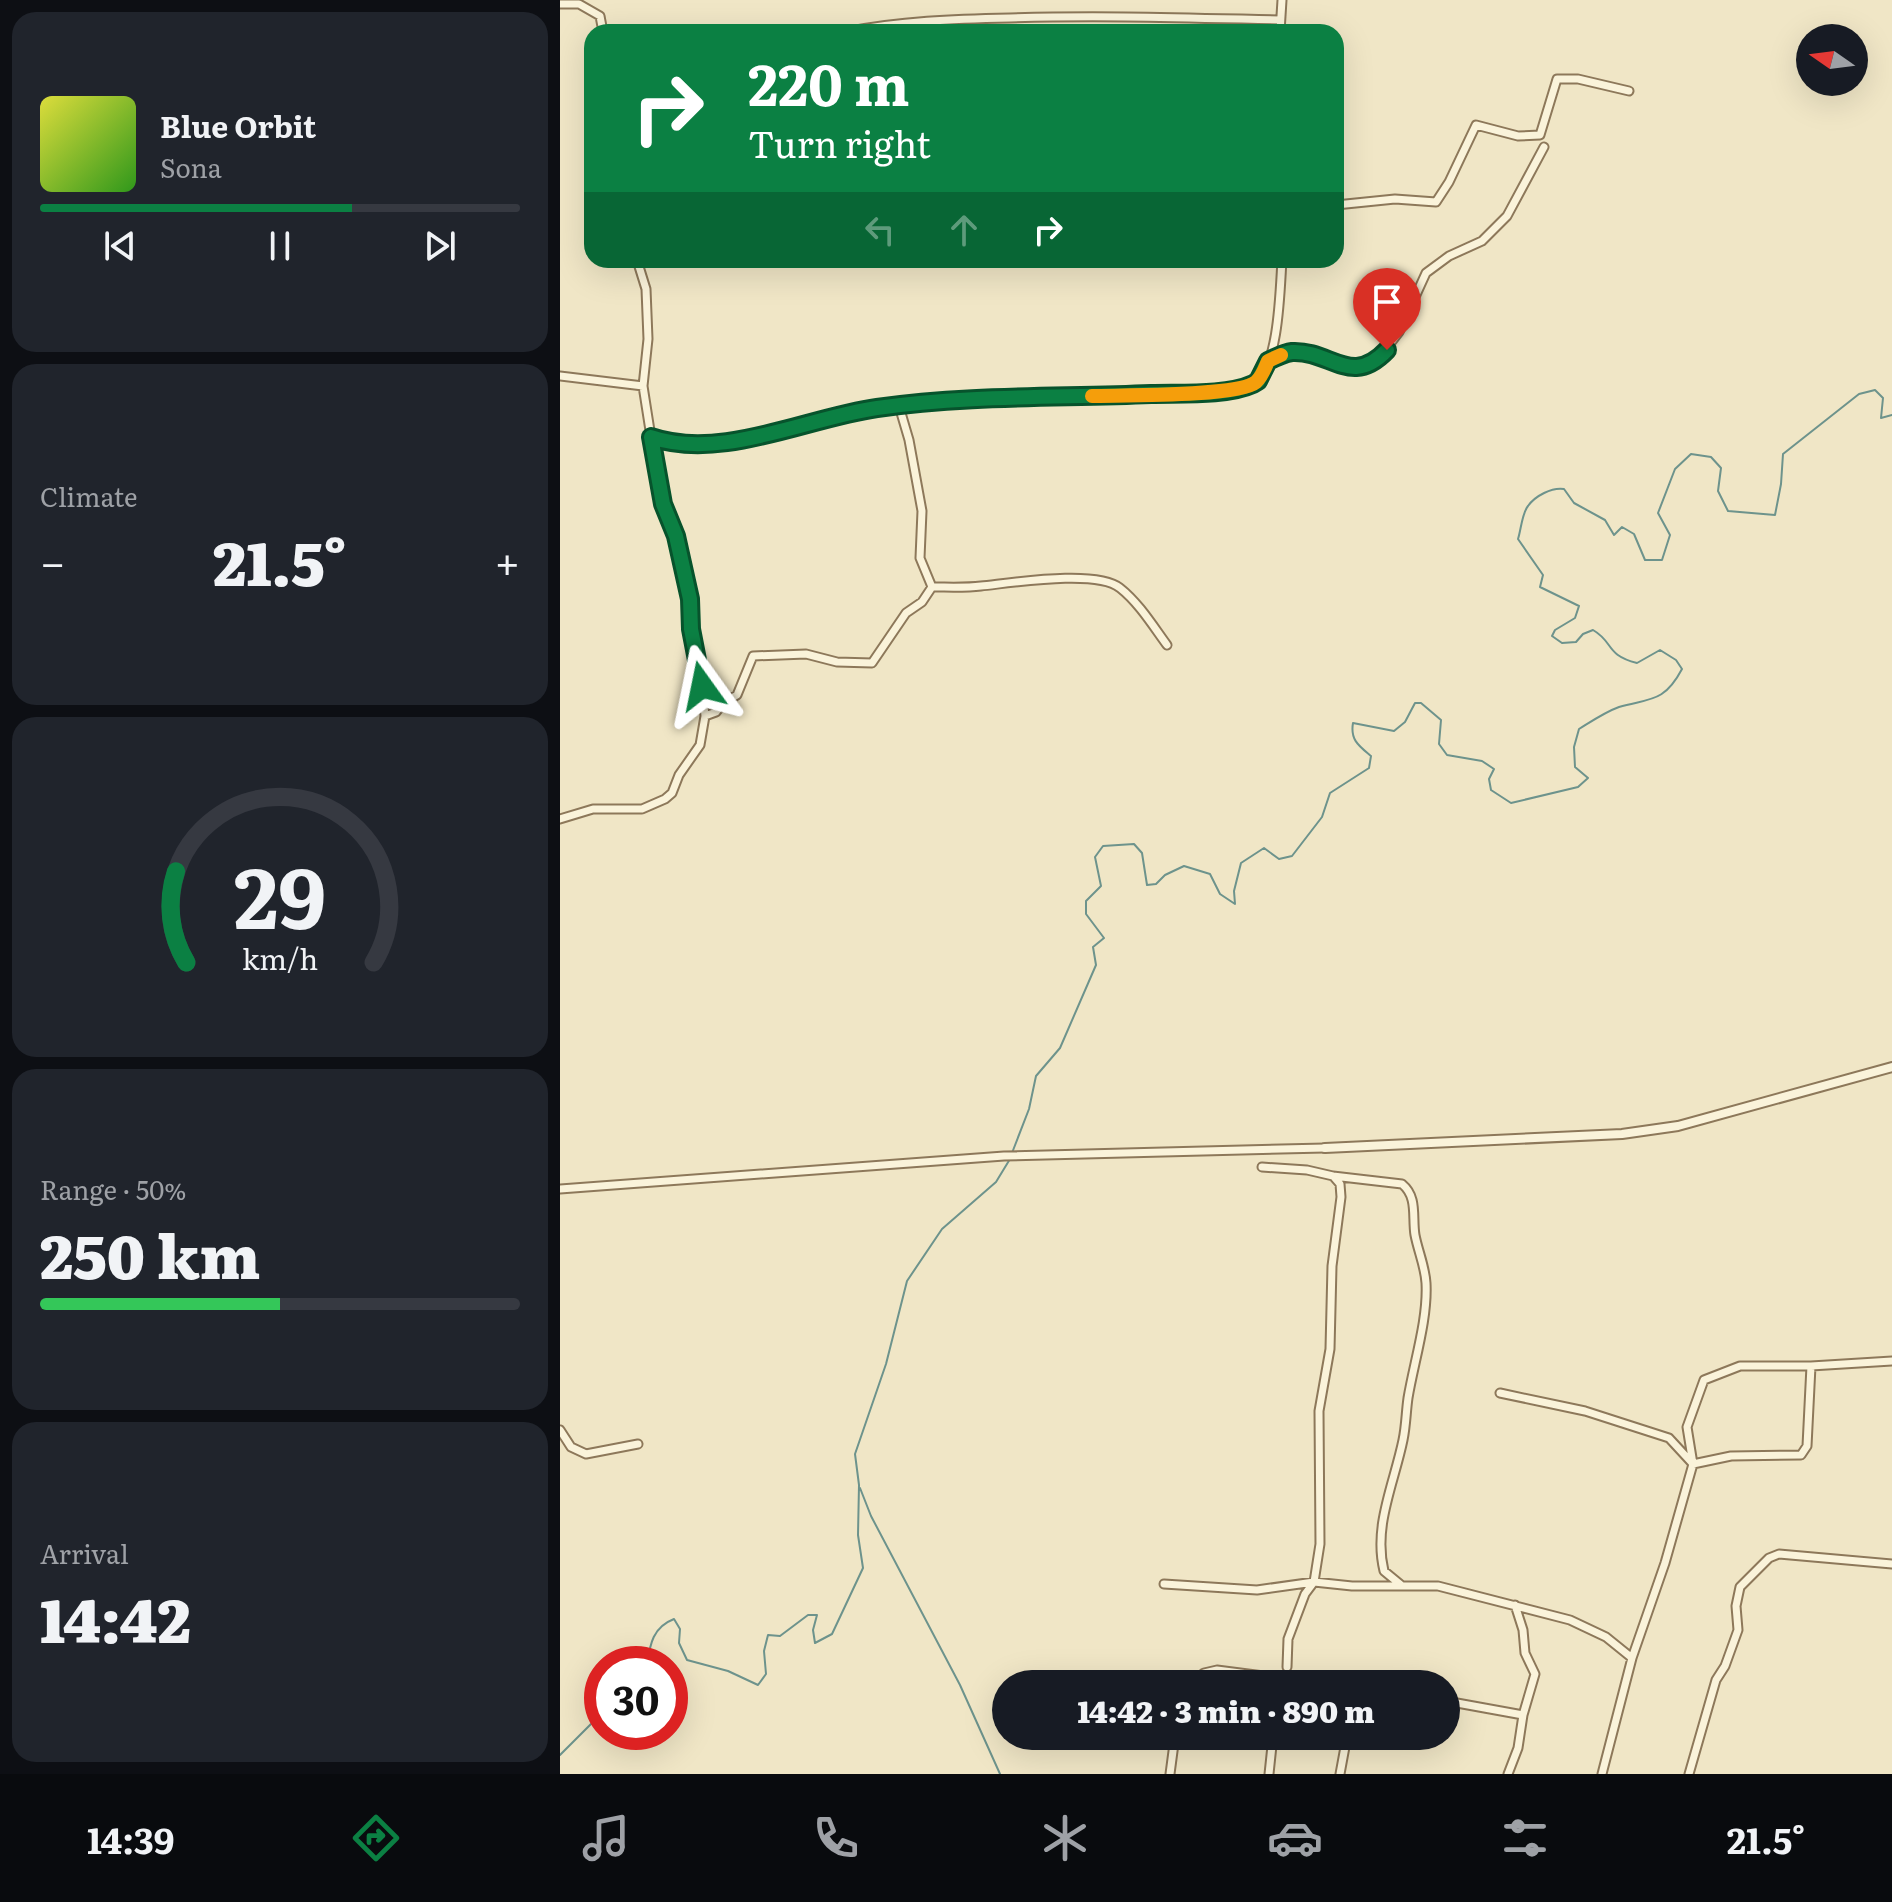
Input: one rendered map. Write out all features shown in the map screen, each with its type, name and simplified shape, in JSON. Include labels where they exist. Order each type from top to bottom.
[{"type":"street","points":[[1280,24],[1282,0]]},
{"type":"street","points":[[560,4],[579,4],[600,16],[602,24]]},
{"type":"street","points":[[884,24],[1083,16],[1280,20]]},
{"type":"street","points":[[1344,204],[1395,199],[1436,202],[1476,125],[1518,136],[1540,135],[1557,79],[1578,79],[1629,91]]},
{"type":"street","points":[[1268,361],[1294,352],[1351,367],[1376,362],[1399,332],[1426,273],[1449,256],[1482,241],[1507,216],[1544,147]]},
{"type":"street","points":[[560,819],[593,809],[650,807],[665,799],[672,793],[679,775],[700,745],[705,716],[691,629],[690,599],[676,536],[663,504],[643,386],[648,339],[646,289],[639,268]]},
{"type":"street","points":[[651,437],[673,445],[708,444],[827,417],[899,406],[1033,396],[1223,390],[1253,384],[1258,381],[1268,361],[1278,317],[1281,268]]},
{"type":"street","points":[[560,376],[643,386]]},
{"type":"street","points":[[899,406],[909,440],[922,511],[920,558],[932,587]]},
{"type":"street","points":[[932,587],[1087,578],[1118,585],[1167,645]]},
{"type":"street","points":[[705,716],[716,712],[723,703],[737,695],[753,656],[806,654],[837,662],[872,663],[906,613],[922,602],[932,587]]},
{"type":"street","points":[[560,1189],[1018,1155],[1323,1148],[1622,1134],[1678,1126],[1892,1067]]},
{"type":"street","points":[[1262,1167],[1307,1170],[1402,1184],[1410,1190],[1415,1237],[1426,1285],[1403,1441],[1384,1508],[1380,1542],[1384,1571],[1401,1585]]},
{"type":"street","points":[[1287,1667],[1288,1639],[1305,1594],[1314,1582],[1320,1544],[1319,1411],[1330,1349],[1332,1266],[1341,1197],[1340,1184],[1333,1176]]},
{"type":"street","points":[[1602,1774],[1632,1658],[1665,1563],[1693,1464],[1687,1427],[1704,1380],[1740,1366],[1892,1361]]},
{"type":"street","points":[[1693,1464],[1731,1456],[1801,1455],[1807,1446],[1811,1366]]},
{"type":"street","points":[[1500,1393],[1585,1411],[1669,1438],[1693,1464]]},
{"type":"street","points":[[560,1430],[576,1452],[586,1454],[638,1444]]},
{"type":"street","points":[[1689,1774],[1716,1680],[1725,1666],[1738,1630],[1736,1606],[1740,1587],[1769,1558],[1779,1554],[1892,1564]]},
{"type":"street","points":[[1164,1584],[1257,1590],[1314,1582],[1352,1586],[1438,1586],[1570,1620],[1606,1637],[1632,1658]]},
{"type":"street","points":[[1508,1774],[1518,1748],[1523,1715],[1535,1674],[1525,1653],[1523,1630],[1515,1605]]},
{"type":"street","points":[[1460,1704],[1523,1715]]},
{"type":"street","points":[[1170,1774],[1173,1750]]},
{"type":"street","points":[[1269,1774],[1272,1750]]},
{"type":"street","points":[[1340,1774],[1344,1750]]},
{"type":"waterway","points":[[1012,1153],[1029,1109],[1036,1076],[1060,1048],[1096,965],[1093,947],[1104,938],[1086,914],[1086,901],[1101,886],[1095,857],[1103,846],[1134,844],[1142,853],[1147,885],[1156,884],[1165,875],[1184,866],[1210,874],[1220,894],[1235,904],[1234,891],[1241,863],[1264,848],[1279,859],[1292,856],[1322,817],[1330,793],[1369,768],[1371,756],[1354,738],[1353,723],[1394,731],[1405,722],[1415,703],[1421,703],[1441,720],[1439,744],[1447,755],[1482,761],[1494,769],[1489,779],[1491,790],[1511,803],[1578,787],[1588,778],[1575,767],[1574,747],[1579,729],[1614,709],[1662,694],[1682,669],[1676,660],[1660,650],[1637,663],[1627,660],[1593,630],[1583,634],[1576,642],[1562,643],[1552,636],[1555,630],[1575,618],[1579,606],[1540,587],[1543,575],[1518,539],[1524,513],[1531,502],[1549,491],[1564,489],[1574,503],[1605,520],[1614,535],[1622,527],[1634,534],[1645,560],[1662,560],[1670,535],[1658,513],[1675,469],[1691,454],[1711,457],[1721,468],[1718,491],[1728,511],[1775,515],[1783,454],[1859,394],[1875,390],[1883,398],[1881,418],[1892,415]]},
{"type":"waterway","points":[[688,1660],[728,1671],[758,1685],[766,1674],[764,1651],[768,1635],[780,1636],[808,1615],[817,1615],[813,1630],[815,1643],[832,1634],[863,1568],[858,1535],[859,1485],[855,1454],[886,1364],[907,1281],[942,1229],[996,1182],[1010,1159]]},
{"type":"waterway","points":[[860,1488],[871,1516],[960,1685],[1000,1774]]},
{"type":"waterway","points":[[650,1646],[657,1631],[674,1619],[680,1629],[680,1646]]},
{"type":"waterway","points":[[560,1755],[584,1731]]},
{"type":"slow traffic","points":[[1092,396],[1248,387],[1258,381],[1268,361],[1281,355]]},
{"type":"route","points":[[702,686],[691,629],[690,599],[676,536],[663,504],[651,437],[673,445],[690,446],[725,442],[878,408],[1033,396],[1129,395],[1248,387],[1258,381],[1268,361],[1283,354],[1303,353],[1351,367],[1376,362],[1387,350]]}]
